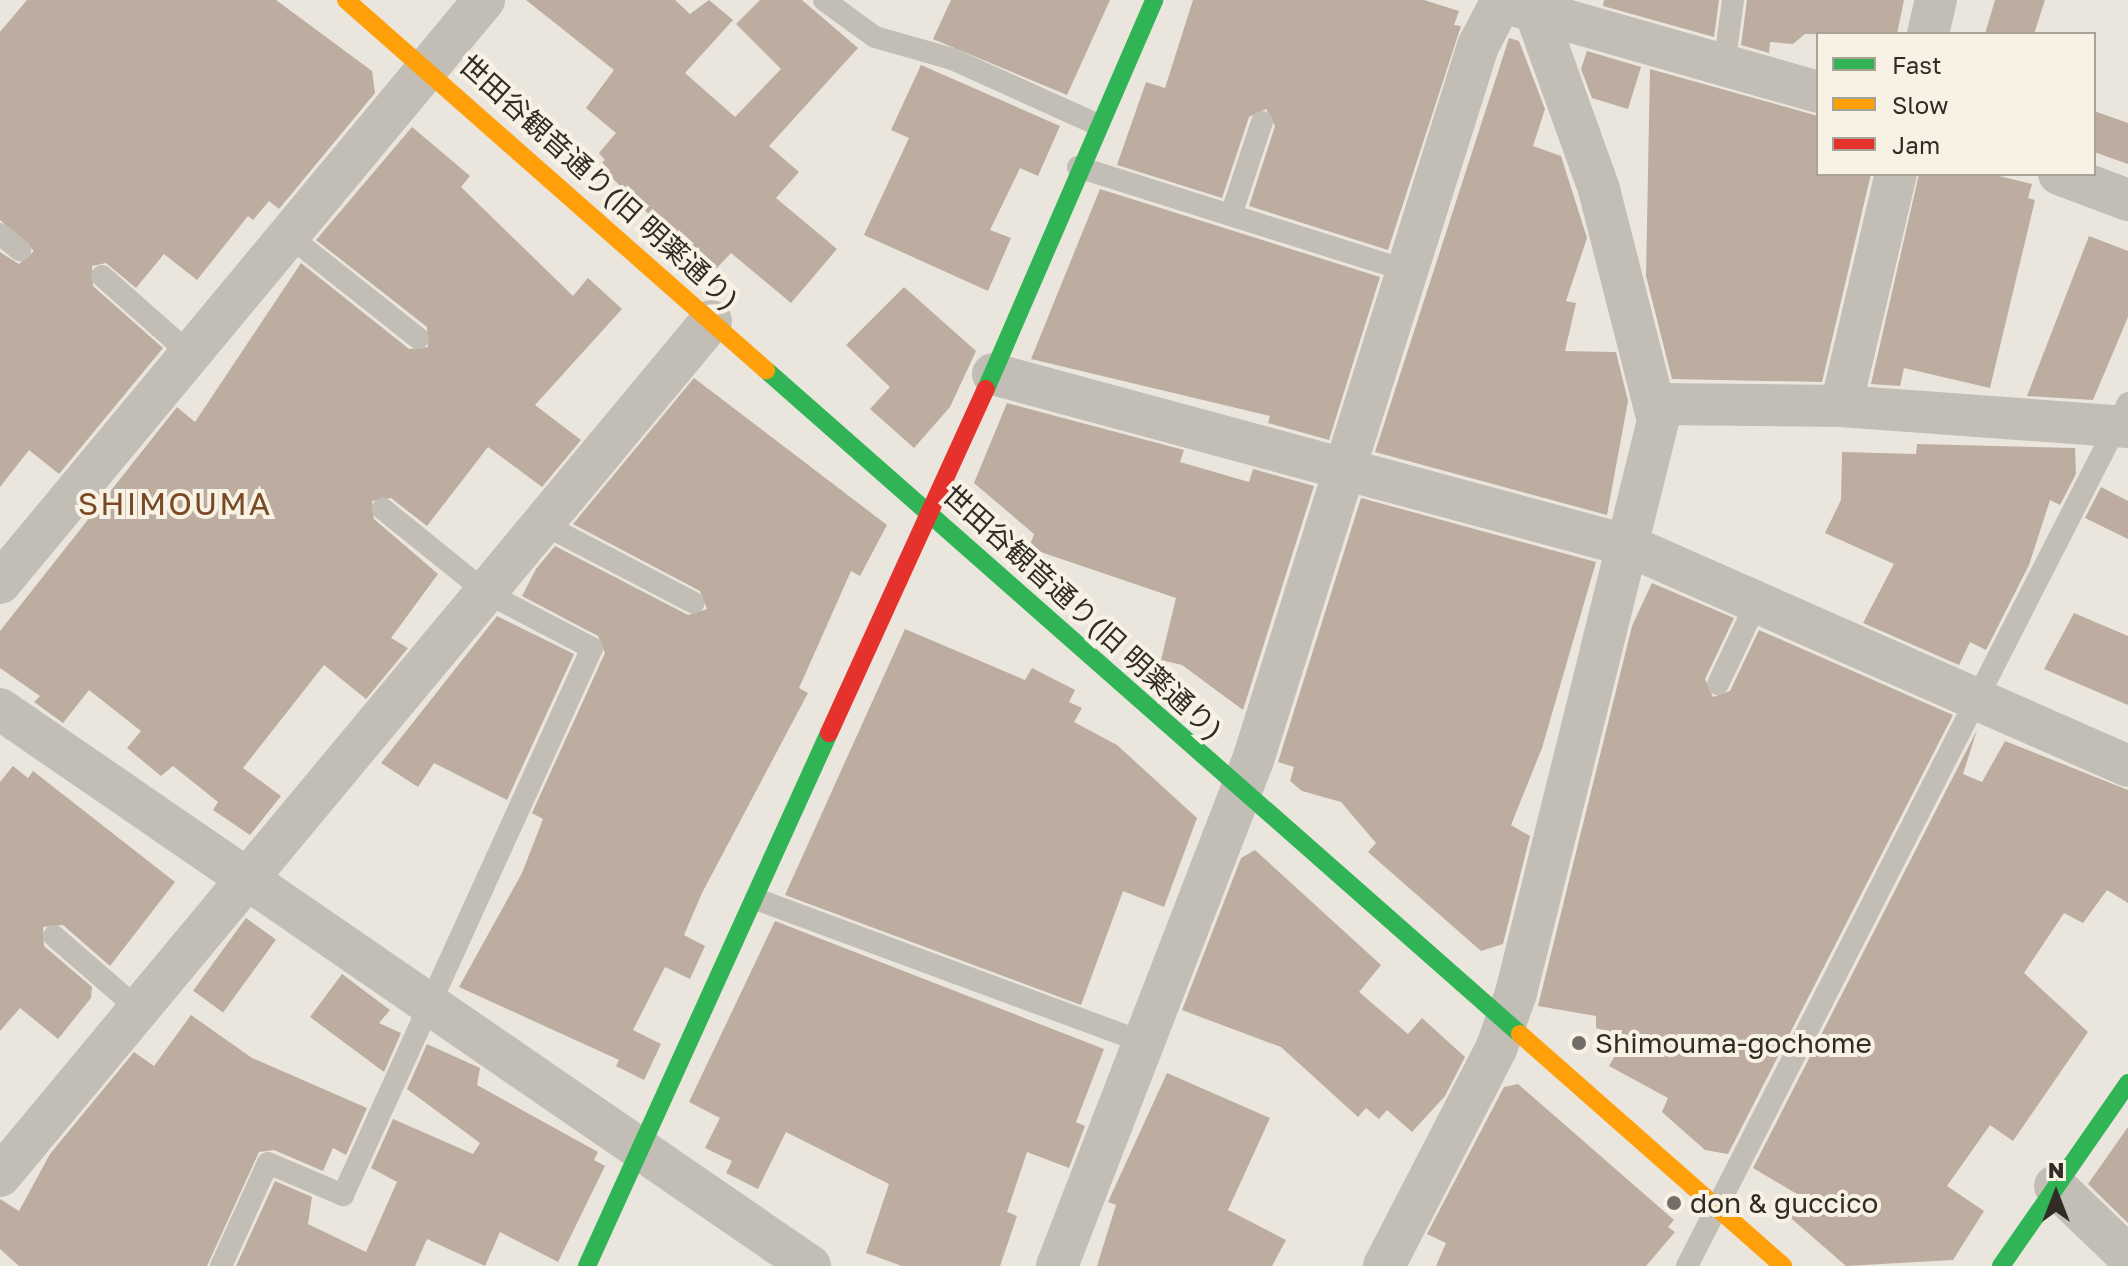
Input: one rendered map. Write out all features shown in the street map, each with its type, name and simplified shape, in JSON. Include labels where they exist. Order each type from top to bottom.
[{"type":"street","name":"世田谷観音通り(旧 明薬通り)","points":[[346,0],[428,66],[711,321],[1240,787],[1507,1017],[1714,1207],[1783,1266]]},
{"type":"street","points":[[0,583],[188,352],[484,0]]},
{"type":"street","points":[[587,1266],[993,374],[1096,124],[1154,0]]},
{"type":"street","points":[[1928,32],[1936,0]]},
{"type":"street","points":[[1516,3],[1816,91]]},
{"type":"street","points":[[1057,1266],[1139,1041],[1240,787],[1345,468],[1478,46],[1516,3]]},
{"type":"street","points":[[1384,1266],[1507,1017],[1629,546],[1658,421],[1599,189],[1516,3]]},
{"type":"street","points":[[1841,406],[1896,176]]},
{"type":"street","points":[[2064,176],[2128,200]]},
{"type":"street","points":[[0,1176],[711,321]]},
{"type":"street","points":[[993,374],[1629,546],[2128,766]]},
{"type":"street","points":[[1656,404],[1841,406],[2125,418]]},
{"type":"street","points":[[0,709],[810,1266]]},
{"type":"street","points":[[2001,1266],[2128,1083]]},
{"type":"street","points":[[2055,1186],[2128,1256]]},
{"type":"lane","points":[[824,0],[875,37],[952,59],[1096,124]]},
{"type":"lane","points":[[1724,66],[1733,0]]},
{"type":"lane","points":[[1231,215],[1262,122]]},
{"type":"lane","points":[[1078,167],[1407,271]]},
{"type":"lane","points":[[0,234],[20,250]]},
{"type":"lane","points":[[288,235],[418,338]]},
{"type":"lane","points":[[102,276],[188,352]]},
{"type":"lane","points":[[1687,1266],[1714,1207],[2125,418]]},
{"type":"lane","points":[[221,1266],[268,1163],[343,1195],[433,1006],[592,648],[487,593],[383,509]]},
{"type":"lane","points":[[543,524],[694,603]]},
{"type":"lane","points":[[1718,684],[1757,602]]},
{"type":"lane","points":[[756,899],[1139,1041]]},
{"type":"lane","points":[[54,936],[138,1009]]},
{"type":"building","points":[[27,0],[276,0],[372,71],[375,93],[279,209],[269,201],[253,220],[248,216],[197,280],[164,254],[136,288],[106,263],[92,266],[93,286],[163,348],[59,474],[29,450],[0,487],[0,252],[19,264],[34,251],[0,220],[0,32]]},
{"type":"building","points":[[526,0],[675,0],[690,14],[709,0],[733,20],[685,73],[735,117],[781,69],[736,24],[760,0],[802,0],[858,48],[769,146],[799,172],[776,198],[837,249],[791,303],[731,253],[710,275],[599,165],[605,160],[599,153],[616,133],[586,108],[614,70]]},
{"type":"building","points":[[951,0],[1110,0],[1067,95],[933,39]]},
{"type":"building","points":[[1193,0],[1424,0],[1459,11],[1454,25],[1461,26],[1388,250],[1249,206],[1275,126],[1266,109],[1249,117],[1222,198],[1117,165],[1146,82],[1165,88]]},
{"type":"building","points":[[1604,0],[1719,0],[1714,37],[1603,6]]},
{"type":"building","points":[[1747,0],[1904,0],[1897,32],[1816,32],[1805,34],[1793,44],[1770,42],[1769,53],[1741,45]]},
{"type":"building","points":[[1995,0],[2045,0],[2035,32],[1986,32]]},
{"type":"building","points":[[1509,38],[1519,41],[1545,109],[1533,146],[1561,156],[1587,238],[1566,301],[1576,303],[1565,351],[1616,352],[1628,401],[1607,515],[1375,452]]},
{"type":"building","points":[[1587,51],[1641,67],[1628,109],[1592,98],[1581,69]]},
{"type":"building","points":[[921,65],[1060,126],[1038,176],[1020,168],[990,230],[1011,238],[988,291],[864,235],[909,138],[891,130]]},
{"type":"building","points":[[1650,69],[1816,115],[1816,176],[1871,176],[1822,382],[1672,379],[1646,276]]},
{"type":"building","points":[[2096,112],[2128,123],[2128,164],[2096,153]]},
{"type":"building","points":[[412,127],[470,176],[461,187],[573,296],[588,278],[622,309],[535,405],[581,440],[542,487],[488,447],[427,526],[391,498],[372,501],[374,519],[438,574],[391,638],[408,648],[366,699],[324,665],[243,768],[281,796],[250,835],[213,810],[218,802],[173,766],[161,776],[127,748],[141,731],[89,690],[63,723],[34,702],[40,696],[0,668],[0,631],[177,407],[195,422],[301,263],[409,349],[428,347],[427,327],[316,240]]},
{"type":"building","points":[[1919,176],[1999,176],[2032,184],[2028,198],[2035,200],[1990,388],[1904,368],[1900,386],[1871,384]]},
{"type":"building","points":[[1100,189],[1380,277],[1329,440],[1268,423],[1270,416],[1031,359]]},
{"type":"building","points":[[2089,236],[2128,251],[2128,317],[2093,400],[2027,396]]},
{"type":"building","points":[[904,287],[976,351],[950,407],[914,448],[870,409],[890,387],[846,345]]},
{"type":"building","points":[[694,378],[887,525],[860,576],[851,571],[799,688],[808,693],[702,893],[684,935],[705,946],[690,979],[665,967],[633,1030],[661,1044],[644,1080],[616,1066],[619,1060],[459,987],[522,873],[543,819],[532,813],[605,653],[598,636],[522,596],[536,569],[555,546],[688,615],[707,609],[700,591],[573,524]]},
{"type":"building","points":[[1007,403],[1184,450],[1180,462],[1249,482],[1253,469],[1314,486],[1243,710],[1182,665],[1161,660],[1176,598],[1029,548],[1034,534],[974,483]]},
{"type":"building","points":[[1917,444],[2075,448],[2076,474],[2060,505],[2050,500],[2029,565],[1986,650],[1970,642],[1959,665],[1863,623],[1894,564],[1825,533],[1841,500],[1842,452],[1916,454]]},
{"type":"building","points":[[2101,487],[2128,501],[2128,539],[2085,518]]},
{"type":"building","points":[[1361,498],[1596,562],[1542,748],[1511,825],[1530,836],[1503,944],[1481,951],[1368,852],[1376,843],[1341,802],[1302,791],[1290,781],[1294,767],[1278,762]]},
{"type":"building","points":[[1652,583],[1734,618],[1705,679],[1713,697],[1730,691],[1759,630],[1953,715],[1728,1154],[1705,1150],[1662,1112],[1668,1098],[1609,1066],[1626,1036],[1596,1028],[1596,1016],[1538,1006],[1632,626]]},
{"type":"building","points":[[2074,613],[2128,636],[2128,705],[2044,669]]},
{"type":"building","points":[[497,616],[574,654],[507,800],[434,763],[418,787],[381,763]]},
{"type":"building","points":[[905,629],[1025,680],[1032,668],[1075,690],[1069,702],[1082,708],[1074,722],[1117,745],[1197,818],[1164,907],[1123,891],[1081,1005],[785,895]]},
{"type":"building","points":[[1977,730],[1963,774],[1982,782],[2005,741],[2128,790],[2128,903],[2107,890],[2083,923],[2064,913],[2024,973],[2088,1032],[2013,1141],[1990,1125],[1947,1186],[1984,1211],[1953,1260],[1846,1266],[1785,1213],[1797,1194],[1753,1168]]},
{"type":"building","points":[[13,766],[28,778],[33,771],[175,882],[110,966],[63,925],[43,927],[44,946],[92,987],[91,998],[58,1039],[20,1008],[0,1031],[0,782]]},
{"type":"building","points":[[1255,850],[1381,965],[1359,992],[1408,1034],[1422,1018],[1465,1057],[1445,1096],[1412,1132],[1387,1110],[1379,1119],[1366,1108],[1358,1117],[1281,1047],[1182,1010],[1241,858]]},
{"type":"building","points":[[246,918],[276,940],[223,1013],[193,991]]},
{"type":"building","points":[[775,921],[1104,1049],[1076,1122],[1085,1126],[1069,1168],[1027,1152],[1007,1212],[1017,1216],[1000,1266],[902,1266],[866,1253],[889,1184],[786,1132],[758,1189],[726,1173],[732,1161],[705,1148],[720,1118],[689,1102]]},
{"type":"building","points":[[342,974],[390,1010],[379,1023],[401,1033],[384,1072],[310,1017]]},
{"type":"building","points":[[191,1015],[252,1058],[367,1108],[346,1155],[333,1148],[323,1171],[274,1150],[259,1152],[207,1266],[19,1266],[0,1249],[0,1199],[19,1211],[50,1154],[134,1052],[154,1066]]},
{"type":"building","points":[[427,1044],[480,1068],[477,1085],[598,1152],[594,1160],[605,1166],[558,1262],[500,1232],[485,1266],[427,1239],[415,1266],[236,1266],[275,1181],[312,1197],[308,1224],[366,1252],[397,1182],[371,1168],[393,1119],[473,1154],[480,1143],[407,1089]]},
{"type":"building","points":[[1167,1073],[1270,1118],[1228,1210],[1286,1240],[1272,1266],[1097,1266],[1116,1205],[1108,1202]]},
{"type":"building","points":[[1518,1084],[1674,1220],[1668,1227],[1675,1232],[1646,1266],[1436,1266],[1446,1243],[1427,1234],[1504,1087]]},
{"type":"building","points":[[2128,1127],[2128,1223],[2088,1184]]},
{"type":"traffic: fast","points":[[986,389],[1154,0]]},
{"type":"traffic: fast","points":[[766,370],[1520,1034]]},
{"type":"traffic: fast","points":[[587,1266],[829,733]]},
{"type":"traffic: fast","points":[[2001,1266],[2128,1083]]},
{"type":"traffic: slow","points":[[346,0],[766,370]]},
{"type":"traffic: slow","points":[[1520,1034],[1783,1266]]},
{"type":"traffic: jam","points":[[829,733],[986,389]]},
{"type":"place","name":"Shimouma-gochome","points":[[1579,1043]]},
{"type":"place","name":"don & guccico","points":[[1674,1203]]},
{"type":"district","name":"SHIMOUMA","points":[[175,503]]}]
